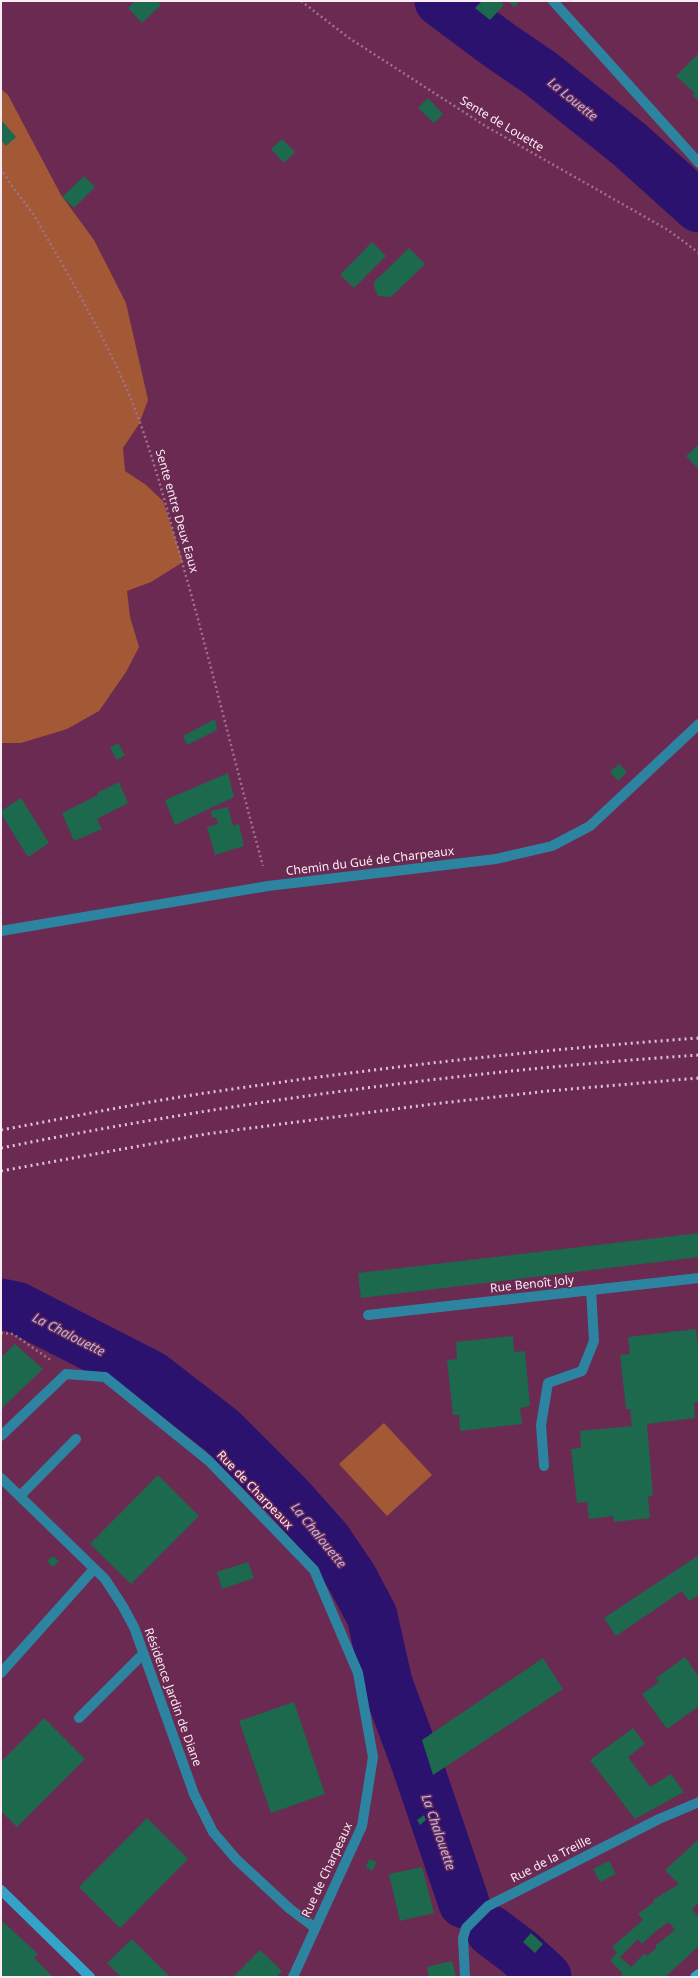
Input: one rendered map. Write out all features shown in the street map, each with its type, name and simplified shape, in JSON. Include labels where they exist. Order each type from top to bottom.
[{"type":"main road","points":[[1,1890],[90,1977]]},
{"type":"main road","points":[[695,1977],[699,1974]]},
{"type":"street","points":[[553,1],[699,163]]},
{"type":"street","name":"Chemin du Gué de Charpeaux","points":[[1,931],[268,886],[496,859],[552,846],[590,826],[699,724]]},
{"type":"street","name":"Rue Benoît Joly","points":[[368,1316],[699,1278]]},
{"type":"street","points":[[544,1466],[542,1424],[548,1383],[582,1371],[594,1341],[591,1290]]},
{"type":"street","points":[[1,1436],[66,1374]]},
{"type":"street","name":"Rue de Charpeaux","points":[[66,1374],[105,1377],[209,1461],[314,1570],[358,1673],[373,1757],[362,1826],[314,1927],[293,1977]]},
{"type":"street","points":[[20,1496],[76,1439]]},
{"type":"street","name":"Résidence Jardin de Diane","points":[[1,1478],[105,1579],[122,1605],[134,1627],[194,1794],[213,1832],[236,1859],[290,1909],[314,1927]]},
{"type":"street","points":[[1,1673],[94,1569]]},
{"type":"street","points":[[79,1718],[143,1654]]},
{"type":"street","name":"Rue de la Treille","points":[[465,1977],[463,1938],[466,1928],[488,1906],[659,1819],[699,1802]]},
{"type":"path","name":"Sente de Louette","points":[[301,1],[349,38],[487,127],[668,230],[699,253]]},
{"type":"path","name":"Sente entre Deux Eaux","points":[[1,168],[39,222],[82,301],[126,388],[149,447],[190,588],[231,751],[268,886]]},
{"type":"path","points":[[1,1333],[14,1334],[49,1358],[66,1374]]},
{"type":"shaded area","points":[[1,89],[8,95],[61,195],[94,240],[126,303],[148,400],[139,424],[123,448],[125,471],[146,485],[163,501],[183,562],[151,582],[127,591],[130,617],[139,647],[126,672],[99,711],[67,729],[21,743],[1,743]]},
{"type":"shaded area","points":[[384,1423],[432,1475],[387,1516],[339,1464]]},
{"type":"building","points":[[135,1],[157,1],[161,5],[142,23],[128,8]]},
{"type":"building","points":[[482,1],[500,1],[504,5],[490,20],[475,8]]},
{"type":"building","points":[[508,1],[520,1],[514,7]]},
{"type":"building","points":[[699,53],[699,101],[692,95],[695,93],[676,76]]},
{"type":"building","points":[[428,98],[443,114],[434,123],[418,108]]},
{"type":"building","points":[[3,122],[16,137],[6,146],[1,140],[1,123]]},
{"type":"building","points":[[282,139],[295,152],[284,163],[271,149]]},
{"type":"building","points":[[84,176],[95,187],[74,208],[62,197]]},
{"type":"building","points":[[372,242],[386,256],[354,288],[340,275]]},
{"type":"building","points":[[409,248],[425,264],[391,297],[378,296],[374,287],[374,282]]},
{"type":"building","points":[[699,444],[699,470],[686,456]]},
{"type":"building","points":[[215,719],[217,730],[187,745],[183,736]]},
{"type":"building","points":[[118,743],[125,755],[117,760],[110,748]]},
{"type":"building","points":[[619,764],[627,772],[618,781],[610,772]]},
{"type":"building","points":[[228,773],[234,797],[175,825],[165,800]]},
{"type":"building","points":[[119,782],[128,803],[97,819],[102,829],[74,841],[62,813],[98,795],[97,793]]},
{"type":"building","points":[[21,798],[49,843],[28,857],[1,814],[1,811]]},
{"type":"building","points":[[228,807],[233,826],[239,824],[244,846],[215,855],[207,827],[218,824],[216,817],[212,818],[211,811]]},
{"type":"building","points":[[699,1233],[699,1257],[361,1298],[358,1273]]},
{"type":"building","points":[[696,1329],[699,1357],[699,1402],[694,1403],[695,1418],[647,1424],[653,1496],[648,1496],[650,1518],[614,1522],[613,1516],[589,1519],[587,1502],[577,1503],[571,1449],[581,1448],[580,1431],[632,1426],[630,1409],[626,1409],[620,1355],[630,1354],[628,1337]]},
{"type":"building","points":[[513,1336],[514,1352],[525,1351],[530,1406],[520,1408],[522,1424],[460,1431],[459,1415],[453,1415],[447,1360],[457,1359],[456,1342]]},
{"type":"building","points":[[15,1344],[43,1369],[1,1409],[1,1357]]},
{"type":"building","points":[[158,1475],[199,1516],[131,1584],[90,1544]]},
{"type":"building","points":[[699,1555],[699,1595],[689,1601],[682,1591],[616,1636],[604,1618]]},
{"type":"building","points":[[53,1556],[59,1561],[53,1567],[47,1561]]},
{"type":"building","points":[[248,1562],[254,1578],[222,1589],[217,1572]]},
{"type":"building","points":[[685,1657],[699,1677],[699,1706],[667,1729],[642,1694],[659,1682],[656,1678]]},
{"type":"building","points":[[543,1658],[563,1689],[433,1775],[422,1740]]},
{"type":"building","points":[[294,1702],[325,1794],[271,1813],[239,1721]]},
{"type":"building","points":[[44,1718],[85,1759],[17,1827],[1,1811],[1,1762]]},
{"type":"building","points":[[633,1728],[645,1744],[628,1757],[650,1787],[671,1774],[684,1792],[635,1819],[590,1760]]},
{"type":"building","points":[[424,1815],[426,1820],[420,1825],[417,1820]]},
{"type":"building","points":[[147,1818],[188,1859],[120,1928],[79,1887]]},
{"type":"building","points":[[699,1839],[699,1902],[692,1909],[699,1918],[699,1946],[665,1977],[620,1977],[623,1974],[610,1960],[617,1953],[612,1947],[643,1920],[638,1914],[654,1902],[653,1900],[679,1884],[665,1870]],"holes":[[[669,1922],[675,1930],[656,1945],[656,1948],[647,1956],[645,1953],[631,1967],[620,1957],[638,1939],[642,1944],[657,1930]]]},
{"type":"building","points":[[369,1859],[377,1862],[372,1871],[366,1867]]},
{"type":"building","points":[[609,1861],[616,1874],[600,1882],[593,1869]]},
{"type":"building","points":[[422,1867],[434,1913],[400,1921],[389,1874]]},
{"type":"building","points":[[1,1920],[38,1954],[34,1958],[53,1977],[1,1977]]},
{"type":"building","points":[[531,1933],[543,1944],[535,1953],[523,1942]]},
{"type":"building","points":[[132,1939],[170,1977],[121,1977],[107,1963]]},
{"type":"building","points":[[260,1950],[282,1971],[276,1977],[233,1977]]},
{"type":"building","points":[[452,1961],[456,1977],[429,1977],[427,1967]]},
{"type":"waterway","name":"La Louette","points":[[440,1],[499,45],[540,73],[629,144],[699,207]]},
{"type":"waterway","name":"La Chalouette","points":[[1,1304],[16,1307],[151,1376],[222,1431],[288,1497],[327,1541],[352,1578],[372,1616],[387,1683],[418,1767],[464,1903]]},
{"type":"waterway","name":"La Chalouette","points":[[491,1931],[520,1953],[546,1977]]},
{"type":"railway","points":[[1,1130],[174,1098],[324,1076],[511,1054],[699,1038]]},
{"type":"railway","points":[[1,1148],[174,1116],[348,1090],[523,1070],[699,1055]]},
{"type":"railway","points":[[1,1171],[206,1134],[433,1104],[548,1091],[699,1078]]}]
